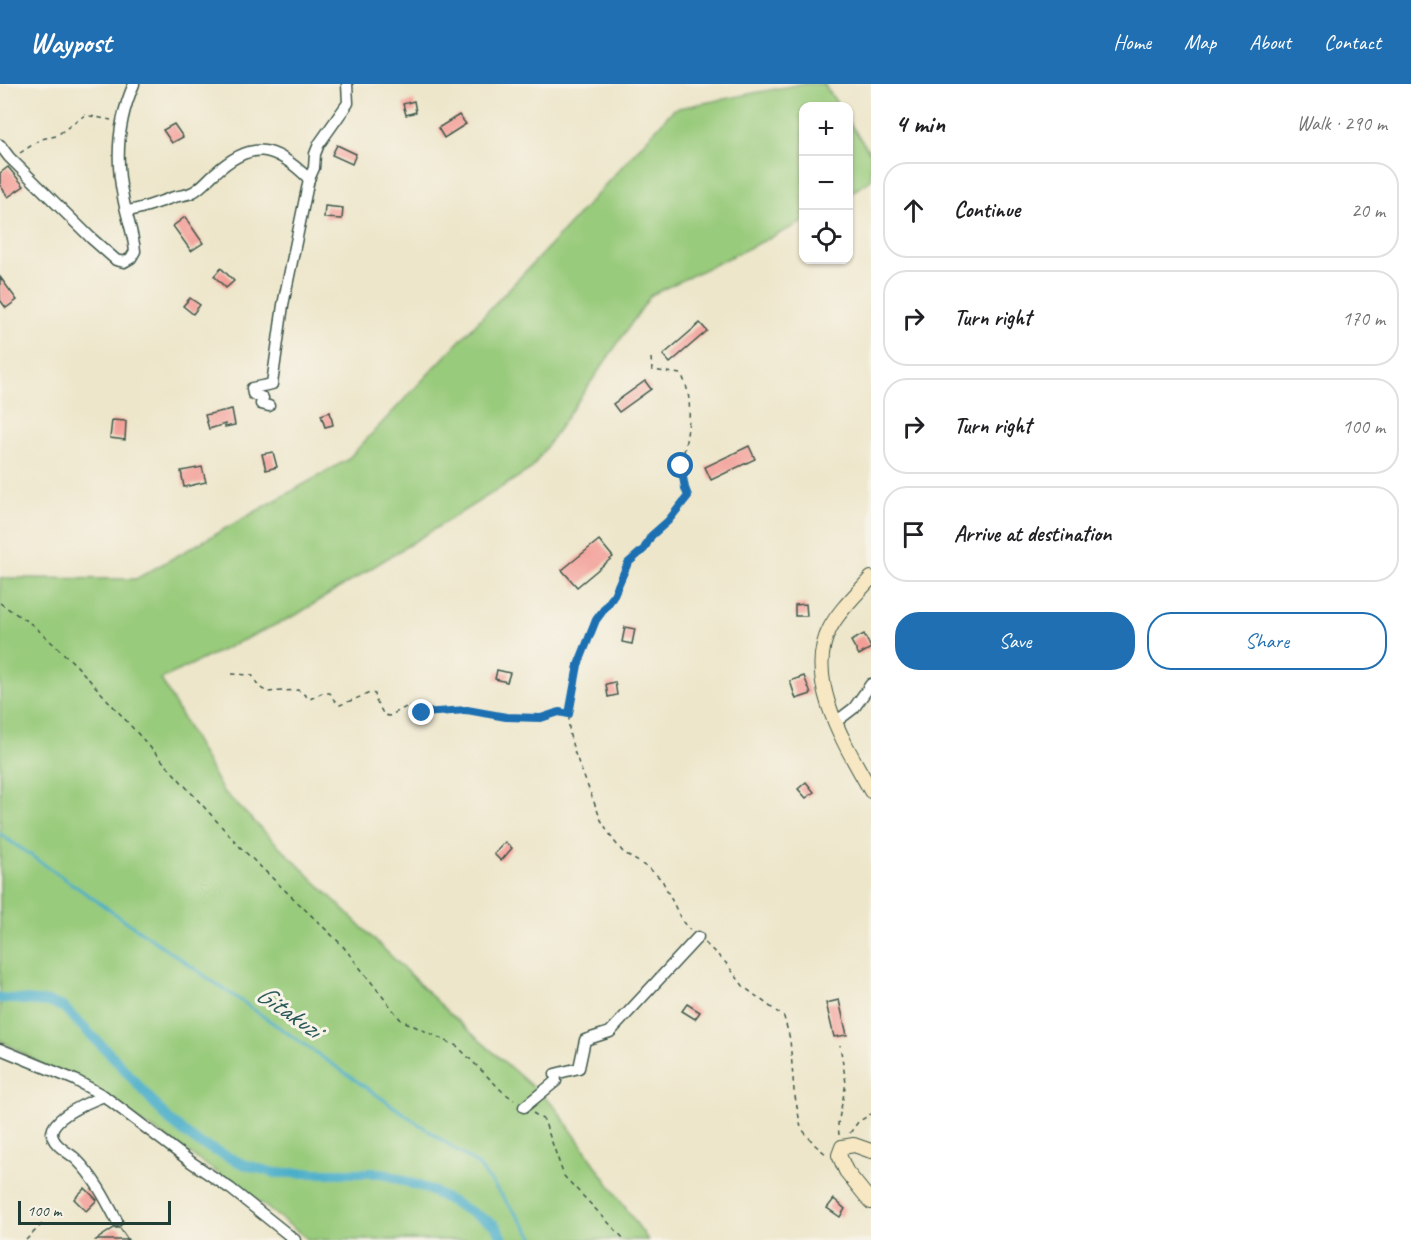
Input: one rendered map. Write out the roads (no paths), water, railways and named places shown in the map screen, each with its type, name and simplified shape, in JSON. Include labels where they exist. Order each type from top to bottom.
[{"type":"main road","points":[[871,578],[835,619],[825,641],[821,663],[825,696],[852,756],[871,791]]},
{"type":"main road","points":[[871,1151],[844,1150],[851,1179],[871,1202]]},
{"type":"street","points":[[0,145],[11,159],[91,238],[116,260],[124,262],[131,258],[135,251],[123,196],[119,153],[121,122],[134,84]]},
{"type":"street","points":[[269,406],[261,404],[263,398],[253,394],[252,388],[272,384],[283,305],[309,179],[314,168],[315,154],[319,144],[348,103],[347,84]]},
{"type":"street","points":[[127,212],[193,193],[242,153],[258,150],[270,151],[301,171],[309,179]]},
{"type":"street","points":[[837,721],[854,708],[871,684]]},
{"type":"street","points":[[524,1107],[556,1081],[555,1074],[579,1068],[585,1040],[610,1032],[698,937]]},
{"type":"street","points":[[0,1049],[75,1080],[104,1096],[295,1240]]},
{"type":"street","points":[[104,1096],[58,1121],[52,1129],[52,1135],[57,1144],[75,1158],[94,1179],[117,1221]]},
{"type":"waterway","name":"Gitakuzi","points":[[0,834],[478,1165],[536,1240]]},
{"type":"waterway","points":[[0,998],[48,1002],[63,1007],[114,1058],[169,1120],[197,1142],[243,1164],[275,1173],[382,1173],[430,1190],[495,1225],[504,1240]]}]
